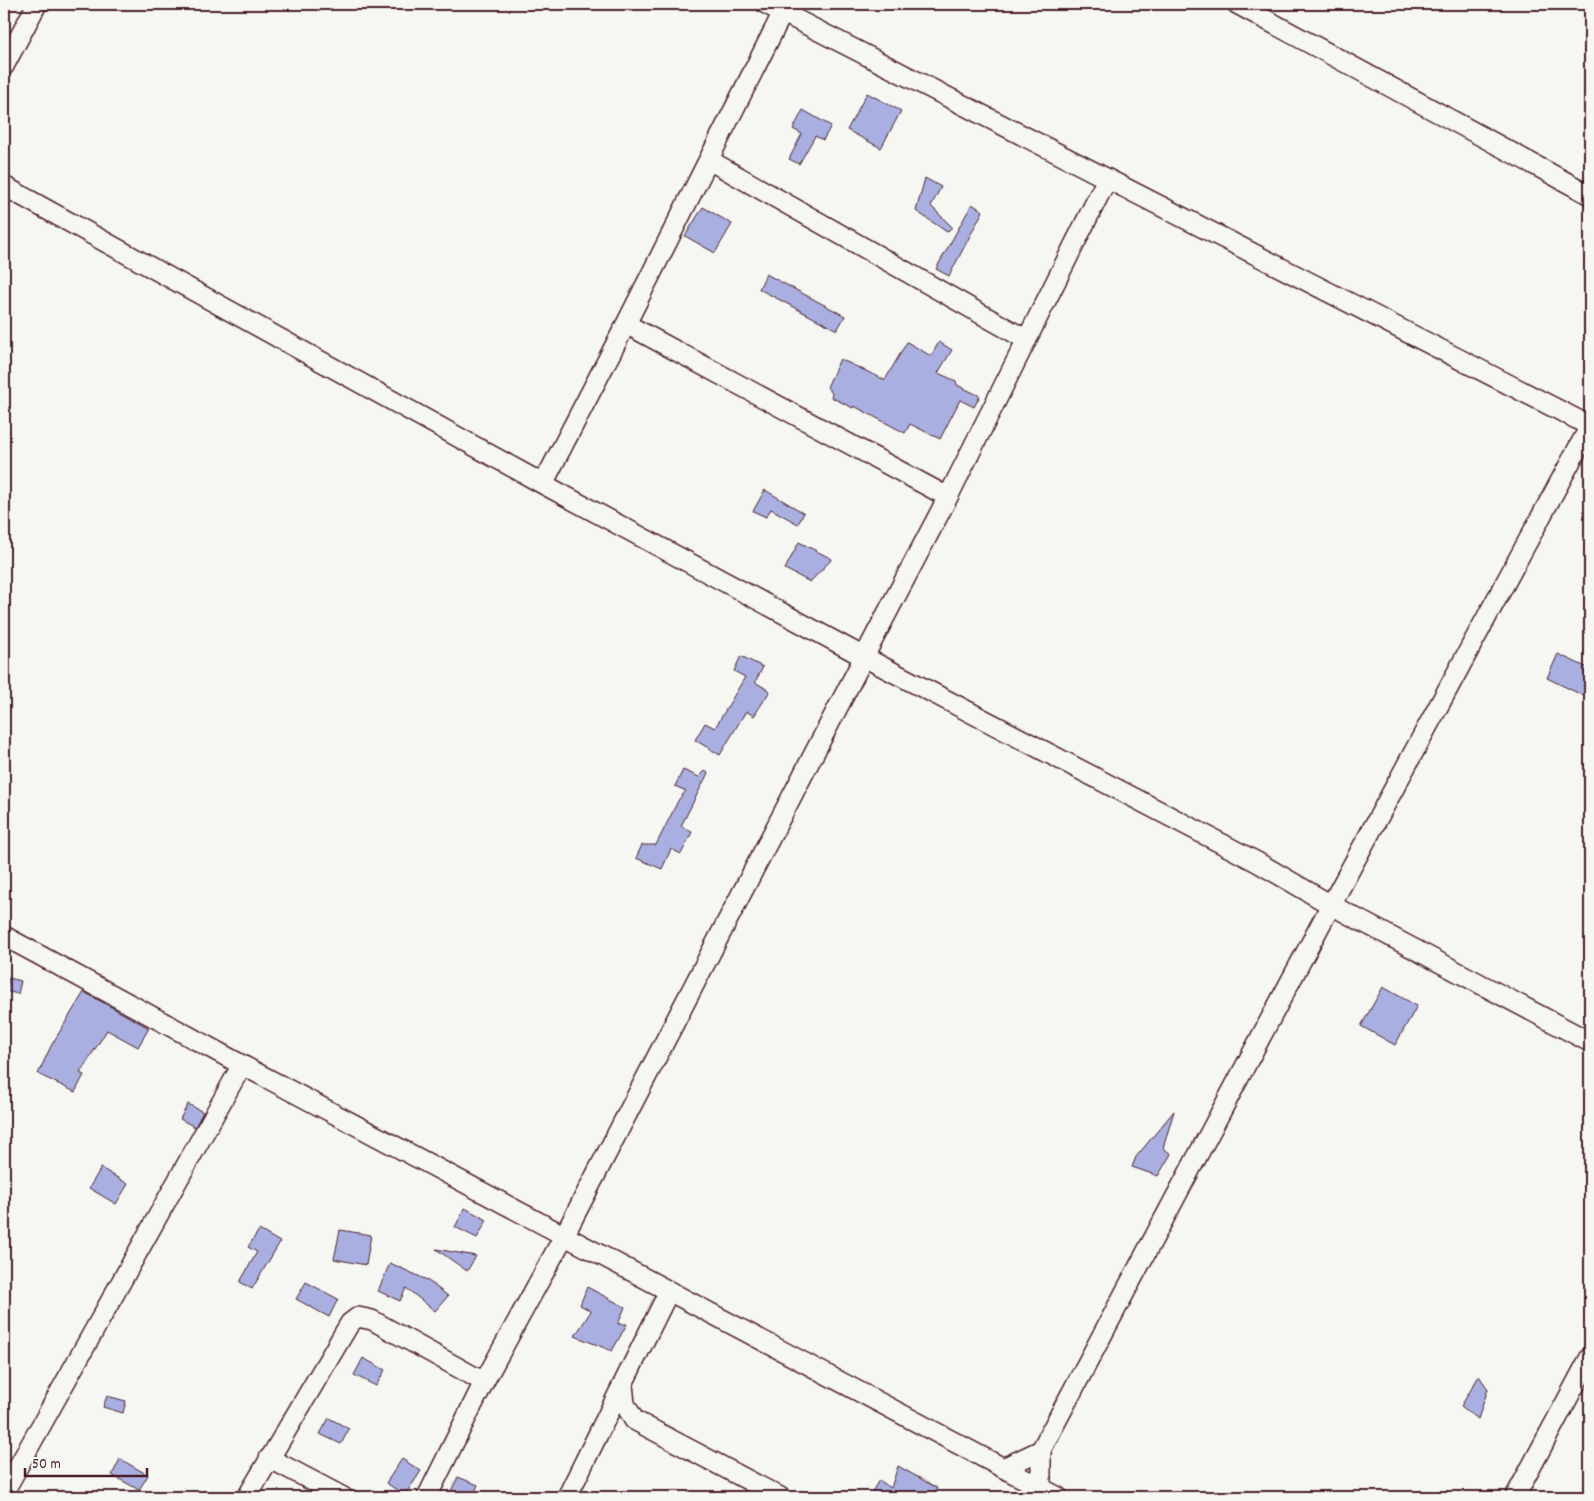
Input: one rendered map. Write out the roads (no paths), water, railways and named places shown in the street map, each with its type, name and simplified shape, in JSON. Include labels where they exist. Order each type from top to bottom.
[{"type":"street","points":[[4,66],[37,4]]},
{"type":"street","points":[[766,4],[1590,426],[1041,1450],[1042,1488]]},
{"type":"street","points":[[1238,4],[1590,195]]},
{"type":"street","points":[[543,484],[783,12]]},
{"type":"street","points":[[709,160],[1027,340]]},
{"type":"street","points":[[427,1497],[484,1382],[564,1236],[948,497],[1107,179]]},
{"type":"street","points":[[4,186],[543,484],[864,657],[1257,862],[1331,906],[1590,1042]]},
{"type":"street","points":[[626,324],[948,497]]},
{"type":"street","points":[[5,940],[1058,1497]]},
{"type":"street","points":[[4,1492],[242,1065]]},
{"type":"street","points":[[567,1497],[669,1291]]},
{"type":"street","points":[[247,1497],[350,1323],[358,1318],[372,1320],[484,1382]]},
{"type":"street","points":[[1514,1497],[1590,1358]]},
{"type":"street","points":[[623,1384],[625,1404],[634,1420],[780,1497]]},
{"type":"street","points":[[597,1436],[634,1420]]},
{"type":"street","points":[[1003,1468],[1041,1450]]},
{"type":"street","points":[[270,1458],[344,1497]]}]
